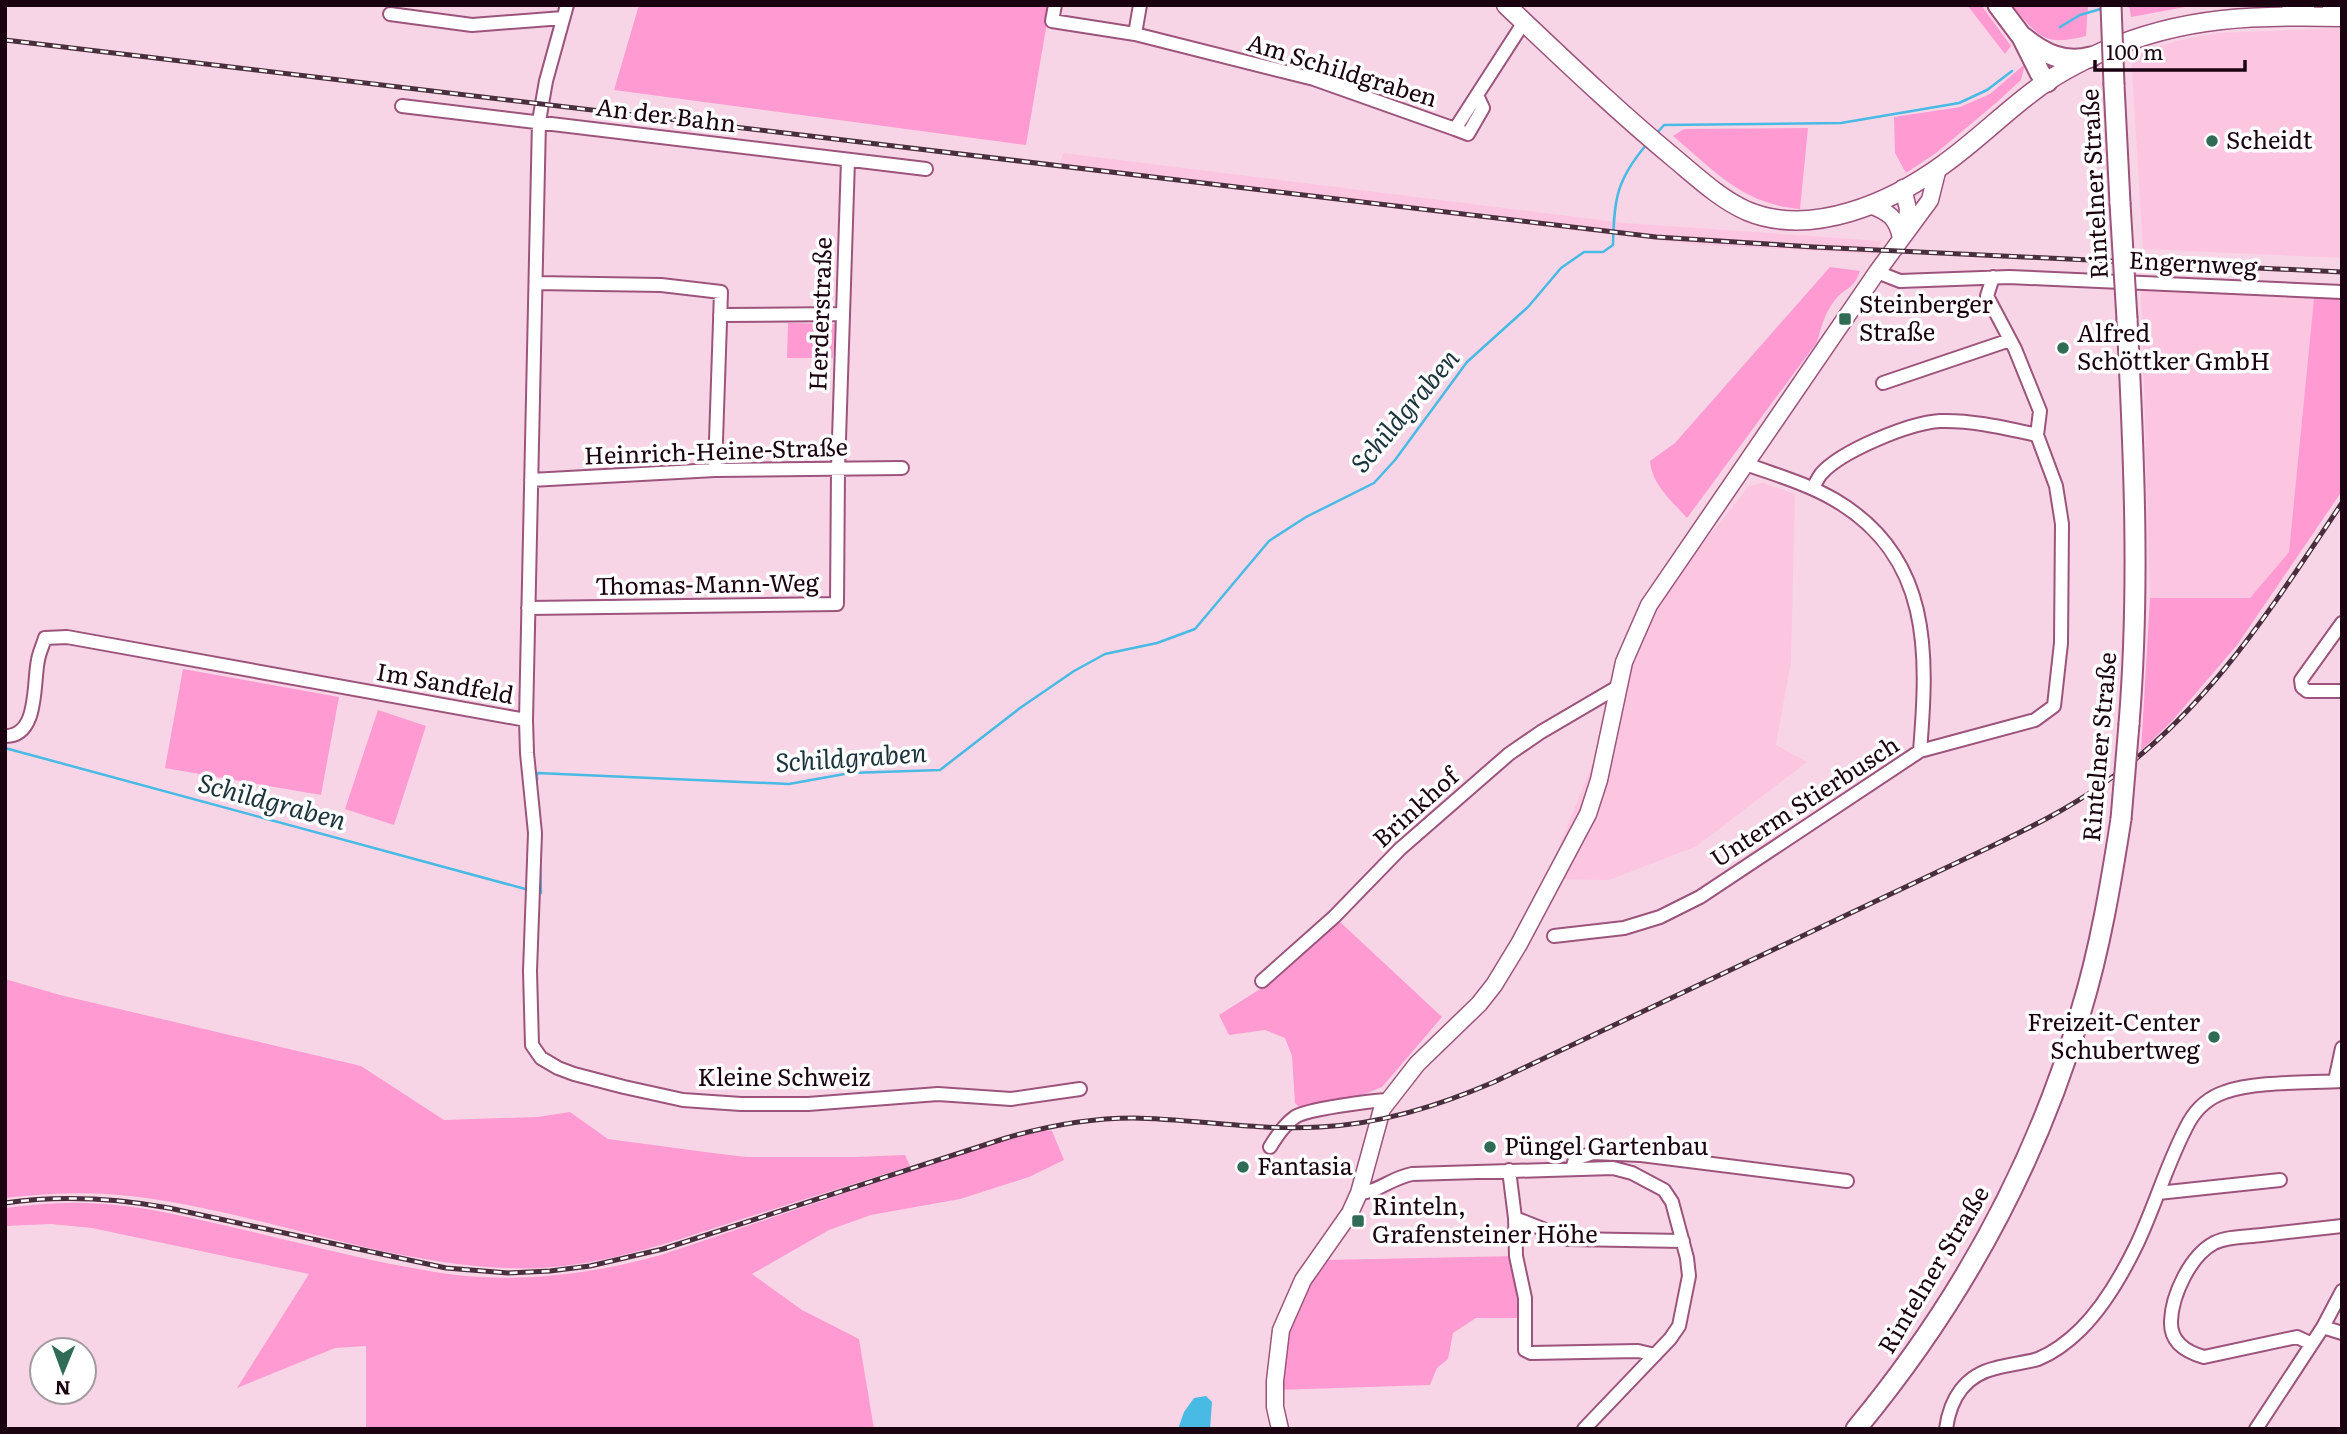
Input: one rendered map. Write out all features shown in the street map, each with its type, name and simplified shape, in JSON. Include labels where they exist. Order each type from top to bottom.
[{"type":"main road","points":[[1506,5],[1651,139],[1714,190],[1747,211],[1787,220],[1840,214],[1870,205],[1907,187],[1938,168],[2047,82],[2091,57],[2157,32],[2189,24],[2296,9],[2342,17]]},
{"type":"main road","points":[[1998,5],[2022,37],[2047,82]]},
{"type":"main road","name":"Rintelner Straße","points":[[1856,1429],[1909,1361],[1965,1276],[1993,1228],[2043,1121],[2082,1010],[2100,933],[2121,819],[2134,650],[2135,553],[2112,5]]},
{"type":"main road","points":[[2332,5],[2342,11]]},
{"type":"main road","points":[[2022,37],[2043,53],[2067,59],[2091,57]]},
{"type":"main road","points":[[2043,53],[2050,68],[2047,82]]},
{"type":"street","name":"Am Schildgraben","points":[[1055,5],[1052,21],[1135,34],[1314,79],[1455,129],[1524,22]]},
{"type":"street","points":[[1135,34],[1140,5]]},
{"type":"street","points":[[390,13],[472,25],[565,12]]},
{"type":"street","name":"Im Sandfeld","points":[[5,736],[13,736],[23,730],[30,715],[38,657],[45,638],[66,637],[526,720],[539,121],[543,92],[565,12]]},
{"type":"street","name":"An der Bahn","points":[[402,106],[926,169]]},
{"type":"street","name":"Herderstraße","points":[[838,470],[848,160]]},
{"type":"street","points":[[1280,1429],[1275,1407],[1275,1381],[1281,1329],[1303,1280],[1350,1213],[1359,1193],[1387,1100],[1416,1065],[1479,1004],[1508,964],[1588,814],[1599,780],[1616,688],[1632,638],[1649,605],[1877,272],[1920,214],[1933,194],[1938,168]]},
{"type":"street","points":[[1907,187],[1919,198],[1920,214]]},
{"type":"street","points":[[1903,235],[1908,209],[1907,187]]},
{"type":"street","points":[[1870,205],[1894,217],[1903,235]]},
{"type":"street","name":"Engernweg","points":[[1877,272],[1900,281],[1993,277],[2342,292]]},
{"type":"street","points":[[1920,751],[2035,720],[2054,706],[2061,643],[2062,524],[2056,486],[2037,435],[2040,411],[2010,340],[1987,296],[1993,277]]},
{"type":"street","points":[[536,284],[661,285],[721,292],[715,470]]},
{"type":"street","points":[[720,315],[843,314]]},
{"type":"street","points":[[1883,383],[2010,340]]},
{"type":"street","points":[[1813,488],[1822,473],[1861,446],[1937,421],[1968,422],[2037,435]]},
{"type":"street","name":"Unterm Stierbusch","points":[[1554,936],[1624,929],[1660,917],[1700,897],[1920,751],[1925,694],[1924,639],[1917,604],[1905,575],[1878,536],[1837,501],[1813,488],[1746,464]]},
{"type":"street","name":"Heinrich-Heine-Straße","points":[[531,480],[715,470],[902,468]]},
{"type":"street","name":"Thomas-Mann-Weg","points":[[528,608],[837,604],[838,470]]},
{"type":"street","points":[[2342,623],[2301,680],[2302,687],[2307,691],[2342,691]]},
{"type":"street","name":"Brinkhof","points":[[1262,981],[1334,917],[1400,849],[1499,763],[1541,732],[1616,688]]},
{"type":"street","name":"Kleine Schweiz","points":[[526,720],[535,833],[530,971],[532,1045],[541,1058],[574,1074],[624,1087],[683,1100],[741,1104],[808,1104],[938,1094],[1011,1098],[1080,1089]]},
{"type":"street","points":[[1946,1429],[1953,1400],[1962,1387],[1975,1376],[1993,1368],[2044,1356],[2064,1345],[2099,1307],[2136,1246],[2190,1120],[2208,1100],[2242,1087],[2339,1081],[2342,1048]]},
{"type":"street","points":[[1270,1147],[1283,1128],[1297,1115],[1366,1101],[1387,1100]]},
{"type":"street","points":[[1572,1169],[1575,1158],[1593,1153],[1641,1155],[1847,1181]]},
{"type":"street","points":[[1359,1193],[1369,1193],[1396,1177],[1412,1174],[1613,1168],[1632,1173],[1664,1190],[1672,1202],[1689,1276],[1679,1326],[1584,1429]]},
{"type":"street","points":[[1509,1170],[1516,1256],[1525,1298],[1525,1350],[1531,1353],[1638,1351],[1655,1355]]},
{"type":"street","points":[[2158,1193],[2280,1180]]},
{"type":"street","points":[[1515,1218],[1568,1239],[1683,1241]]},
{"type":"street","points":[[2312,1344],[2297,1337],[2204,1357],[2190,1353],[2179,1346],[2173,1334],[2171,1321],[2176,1298],[2197,1257],[2214,1243],[2233,1238],[2342,1226]]},
{"type":"street","points":[[2256,1429],[2323,1327],[2342,1292]]},
{"type":"street","points":[[2323,1327],[2342,1332]]},
{"type":"shaded area","points":[[639,5],[1050,5],[1026,145],[614,90]]},
{"type":"shaded area","points":[[1967,5],[1981,5],[2011,46],[2005,54]]},
{"type":"shaded area","points":[[2011,5],[2088,5],[2086,36],[2060,40],[2043,36]]},
{"type":"shaded area","points":[[2129,5],[2196,5],[2131,17]]},
{"type":"shaded area","points":[[2342,28],[2342,258],[2143,249],[2131,54],[2218,33]]},
{"type":"shaded area","points":[[2025,64],[2021,80],[1996,103],[1936,153],[1906,173],[1895,153],[1894,117],[1960,107],[1990,94]]},
{"type":"shaded area","points":[[1808,128],[1800,209],[1780,206],[1745,193],[1716,173],[1673,136],[1684,129]]},
{"type":"shaded area","points":[[1063,153],[1625,223],[1882,241],[1873,254],[1691,244],[1059,168]]},
{"type":"shaded area","points":[[1830,267],[1860,271],[1855,282],[1832,305],[1817,342],[1687,518],[1659,485],[1650,461],[1675,443]]},
{"type":"shaded area","points":[[2141,289],[2314,298],[2289,552],[2250,598],[2150,598]]},
{"type":"shaded area","points":[[2314,298],[2342,299],[2342,491],[2237,645],[2172,721],[2141,751],[2150,598],[2250,598],[2289,552]]},
{"type":"shaded area","points":[[788,323],[835,324],[833,358],[787,358]]},
{"type":"shaded area","points":[[1763,483],[1795,494],[1791,661],[1776,745],[1807,762],[1697,846],[1609,880],[1546,879],[1649,624],[1675,578],[1749,486]]},
{"type":"shaded area","points":[[183,669],[339,697],[321,795],[165,768]]},
{"type":"shaded area","points":[[378,710],[426,726],[394,825],[345,809]]},
{"type":"shaded area","points":[[1339,921],[1442,1017],[1382,1087],[1365,1094],[1301,1109],[1295,1103],[1292,1056],[1285,1038],[1265,1030],[1229,1035],[1219,1015],[1268,984]]},
{"type":"shaded area","points":[[5,979],[60,995],[361,1066],[444,1120],[537,1117],[570,1112],[608,1139],[746,1157],[905,1155],[910,1166],[621,1256],[535,1268],[506,1268],[417,1258],[197,1207],[135,1196],[79,1193],[5,1198]]},
{"type":"shaded area","points":[[1042,1130],[1052,1131],[1064,1160],[1029,1177],[960,1199],[871,1215],[829,1230],[752,1274],[802,1310],[859,1339],[874,1429],[366,1429],[366,1346],[335,1348],[237,1388],[309,1274],[92,1228],[51,1224],[5,1226],[5,1208],[55,1203],[103,1204],[174,1214],[427,1271],[508,1278],[560,1275],[661,1255],[961,1154]]},
{"type":"shaded area","points":[[1516,1256],[1525,1318],[1476,1318],[1453,1333],[1448,1359],[1437,1368],[1430,1385],[1275,1390],[1289,1329],[1306,1290],[1326,1260]]},
{"type":"water","points":[[1206,1396],[1212,1402],[1210,1429],[1178,1429],[1184,1412],[1194,1398]]},
{"type":"waterway","name":"Schildgraben","points":[[2060,27],[2080,15],[2104,8]]},
{"type":"waterway","name":"Schildgraben","points":[[1656,134],[1664,125],[1841,123],[1959,103],[1987,90],[2012,71]]},
{"type":"waterway","name":"Schildgraben","points":[[537,780],[537,773],[789,784],[850,773],[940,770],[1020,708],[1074,671],[1105,654],[1157,643],[1195,629],[1269,541],[1306,517],[1374,483],[1395,460],[1467,362],[1528,307],[1561,268],[1584,252],[1603,252],[1613,245],[1614,215],[1619,191],[1629,169],[1647,144]]},
{"type":"waterway","name":"Schildgraben","points":[[5,748],[529,890]]},
{"type":"waterway","name":"Schildgraben","points":[[537,791],[538,799]]},
{"type":"waterway","name":"Schildgraben","points":[[537,892],[541,893],[540,862]]},
{"type":"railway","points":[[5,40],[1656,237],[2342,272]]},
{"type":"railway","points":[[5,1203],[67,1198],[128,1202],[169,1208],[446,1268],[508,1273],[550,1271],[590,1266],[663,1249],[1006,1138],[1053,1126],[1101,1119],[1133,1118],[1273,1127],[1320,1127],[1387,1118],[1430,1106],[1494,1082],[1992,846],[2087,795],[2138,757],[2205,692],[2262,620],[2342,503]]},
{"type":"place","name":"Scheidt","points":[[2212,141]]},
{"type":"place","name":"Steinberger Straße","points":[[1845,319]]},
{"type":"place","name":"Alfred Schöttker GmbH","points":[[2063,348]]},
{"type":"place","name":"Freizeit-Center Schubertweg","points":[[2214,1037]]},
{"type":"place","name":"Püngel Gartenbau","points":[[1490,1147]]},
{"type":"place","name":"Fantasia","points":[[1243,1167]]},
{"type":"place","name":"Rinteln, Grafensteiner Höhe","points":[[1358,1221]]}]
